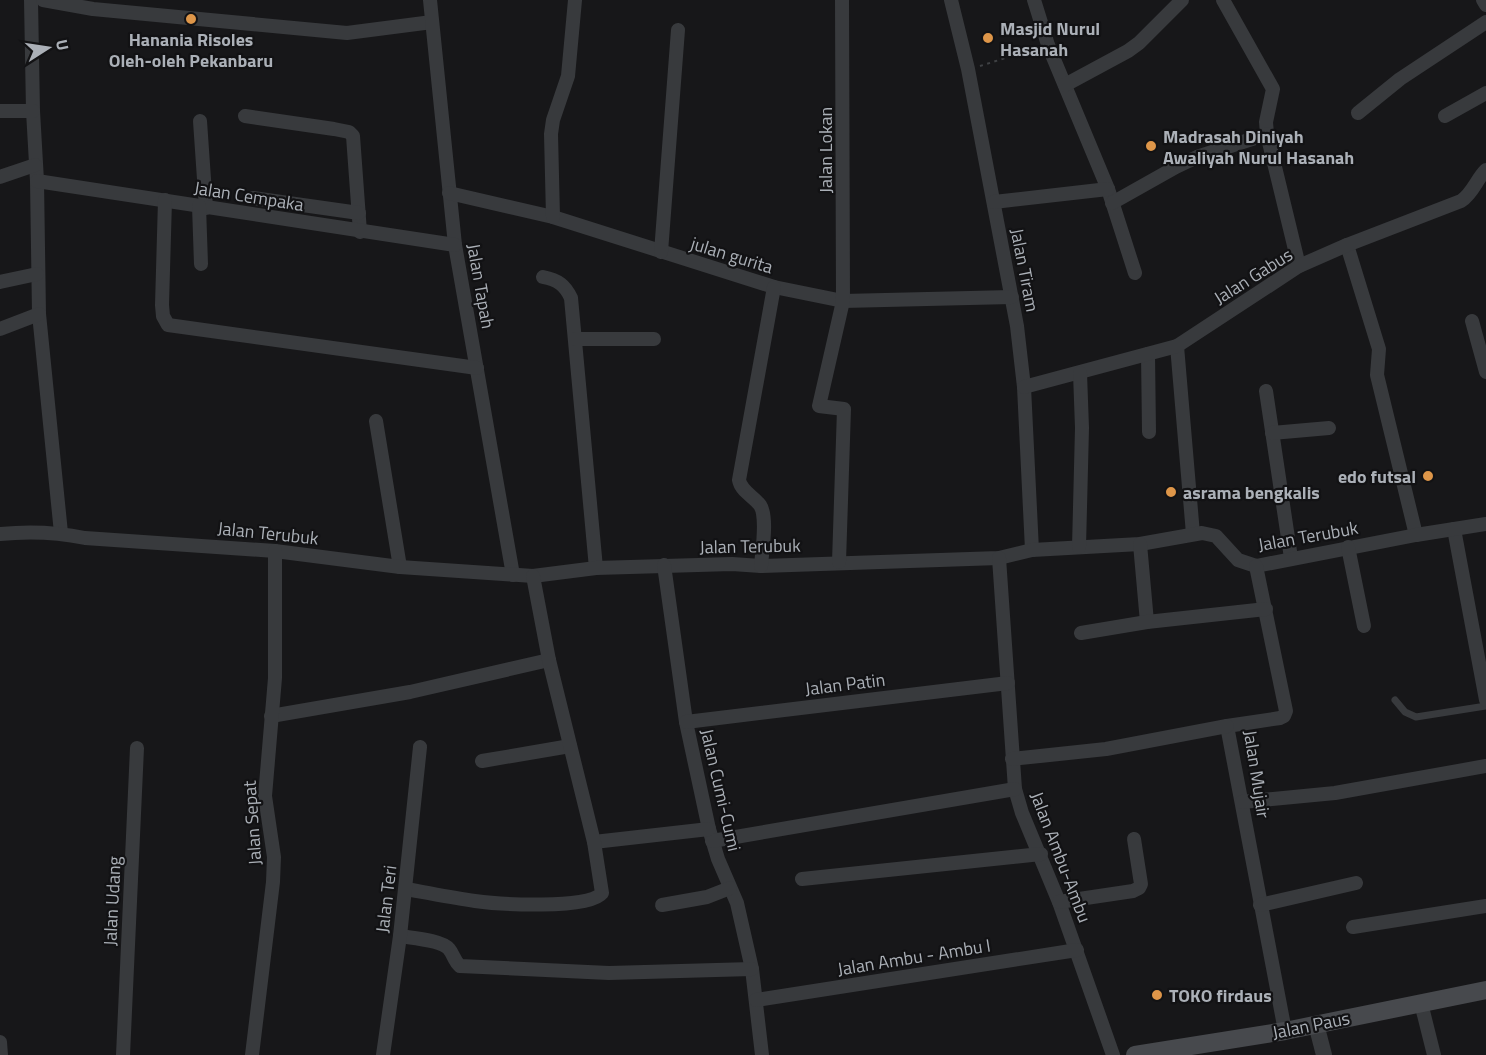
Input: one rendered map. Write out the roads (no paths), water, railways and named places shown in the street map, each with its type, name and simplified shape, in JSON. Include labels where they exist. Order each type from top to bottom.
[{"type":"main road","name":"Jalan Paus","points":[[1135,1055],[1285,1031],[1486,990]]},
{"type":"street","points":[[31,0],[35,165],[38,181],[39,314],[61,533]]},
{"type":"street","points":[[43,0],[93,9],[145,6],[347,33],[432,22]]},
{"type":"street","name":"Jalan Tapah","points":[[430,0],[455,245],[513,575]]},
{"type":"street","points":[[553,217],[551,134],[553,120],[568,76],[575,0]]},
{"type":"street","name":"Jalan Lokan","points":[[839,562],[844,409],[819,406],[843,301],[842,0]]},
{"type":"street","name":"Jalan Tiram","points":[[951,0],[968,69],[1017,326],[1024,387],[1032,550]]},
{"type":"street","points":[[1034,0],[1048,45],[1110,196],[1135,273]]},
{"type":"street","points":[[1065,85],[1128,51],[1182,0]]},
{"type":"street","points":[[1223,0],[1273,89],[1266,122],[1267,134],[1299,266]]},
{"type":"street","points":[[1483,0],[1486,5]]},
{"type":"street","points":[[1358,112],[1400,79],[1486,22]]},
{"type":"street","points":[[661,252],[678,30]]},
{"type":"street","points":[[1445,116],[1486,93]]},
{"type":"street","points":[[0,111],[33,111]]},
{"type":"street","points":[[245,116],[349,132],[353,136],[360,232]]},
{"type":"street","points":[[200,121],[201,264]]},
{"type":"street","points":[[994,202],[1110,196],[1197,157],[1267,134]]},
{"type":"street","points":[[0,177],[35,165]]},
{"type":"street","name":"Jalan Gabus","points":[[1024,387],[1177,346],[1299,266],[1461,201],[1468,196],[1486,170]]},
{"type":"street","name":"Jalan Cempaka","points":[[38,181],[455,245]]},
{"type":"street","name":"julan gurita","points":[[449,193],[553,217],[774,287],[843,301],[1012,297]]},
{"type":"street","points":[[254,198],[359,213]]},
{"type":"street","points":[[165,200],[162,305],[163,316],[168,325],[477,368]]},
{"type":"street","points":[[296,222],[298,206]]},
{"type":"street","points":[[1347,245],[1379,349],[1377,375],[1416,535]]},
{"type":"street","points":[[0,282],[37,274]]},
{"type":"street","points":[[543,277],[556,280],[566,287],[571,298],[596,568]]},
{"type":"street","points":[[761,566],[764,516],[760,506],[741,487],[739,480],[774,287]]},
{"type":"street","points":[[0,329],[39,314]]},
{"type":"street","points":[[1472,321],[1486,372]]},
{"type":"street","points":[[576,339],[654,339]]},
{"type":"street","points":[[1177,346],[1193,534]]},
{"type":"street","points":[[1148,354],[1149,432]]},
{"type":"street","points":[[1079,547],[1082,417],[1080,373]]},
{"type":"street","points":[[1266,392],[1291,558]]},
{"type":"street","points":[[376,421],[400,567]]},
{"type":"street","points":[[1272,433],[1329,428]]},
{"type":"street","name":"Jalan Terubuk","points":[[0,534],[27,531],[61,533],[85,538],[275,551],[400,567],[533,576],[596,568],[664,565],[761,566],[999,558],[1032,550],[1140,544],[1202,533],[1216,536],[1238,560],[1256,566],[1348,547],[1486,524]]},
{"type":"street","points":[[1454,529],[1486,700]]},
{"type":"street","points":[[1140,544],[1147,622]]},
{"type":"street","points":[[1348,547],[1364,626]]},
{"type":"street","name":"Jalan Sepat","points":[[252,1055],[273,882],[274,857],[265,796],[275,678],[275,551]]},
{"type":"street","name":"Jalan Ambu-Ambu","points":[[999,558],[1015,789],[1022,813],[1041,854],[1077,950],[1113,1055]]},
{"type":"street","name":"Jalan Cumi-Cumi","points":[[664,565],[686,722],[711,835],[737,903],[752,969],[762,1055]]},
{"type":"street","name":"Jalan Mujair","points":[[1256,566],[1285,714],[1280,718],[1227,726],[1285,1031]]},
{"type":"street","points":[[406,889],[477,901],[546,904],[588,902],[595,900],[603,893],[594,842],[549,660],[533,576]]},
{"type":"street","points":[[1081,633],[1147,622],[1266,609]]},
{"type":"street","points":[[271,716],[410,692],[549,660]]},
{"type":"street","name":"Jalan Patin","points":[[686,722],[1008,682]]},
{"type":"street","points":[[1012,759],[1106,749],[1227,726]]},
{"type":"street","points":[[482,761],[570,746]]},
{"type":"street","name":"Jalan Teri","points":[[383,1055],[406,889],[420,747]]},
{"type":"street","name":"Jalan Udang","points":[[123,1055],[137,748]]},
{"type":"street","points":[[1242,802],[1345,791],[1486,766]]},
{"type":"street","points":[[594,842],[711,835],[1015,789]]},
{"type":"street","points":[[1059,902],[1133,891],[1139,888],[1141,884],[1134,839]]},
{"type":"street","points":[[802,879],[1041,854]]},
{"type":"street","points":[[1260,905],[1356,883]]},
{"type":"street","points":[[662,905],[707,897],[730,888]]},
{"type":"street","points":[[1353,927],[1486,906]]},
{"type":"street","points":[[400,936],[443,945],[450,950],[460,966],[609,973],[752,969]]},
{"type":"street","name":"Jalan Ambu - Ambu I","points":[[756,1000],[1077,950]]},
{"type":"street","points":[[1421,1003],[1434,1055]]},
{"type":"street","points":[[1316,1024],[1324,1055]]},
{"type":"street","points":[[0,1042],[1,1055]]},
{"type":"lane","points":[[1395,700],[1405,712],[1416,717],[1486,706]]},
{"type":"place","name":"Hanania Risoles Oleh-oleh Pekanbaru","points":[[191,19]]},
{"type":"place","name":"Masjid Nurul Hasanah","points":[[988,38]]},
{"type":"place","name":"Madrasah Diniyah Awaliyah Nurul Hasanah","points":[[1151,146]]},
{"type":"place","name":"edo futsal","points":[[1428,476]]},
{"type":"place","name":"asrama bengkalis","points":[[1171,492]]},
{"type":"place","name":"TOKO firdaus","points":[[1157,995]]}]
